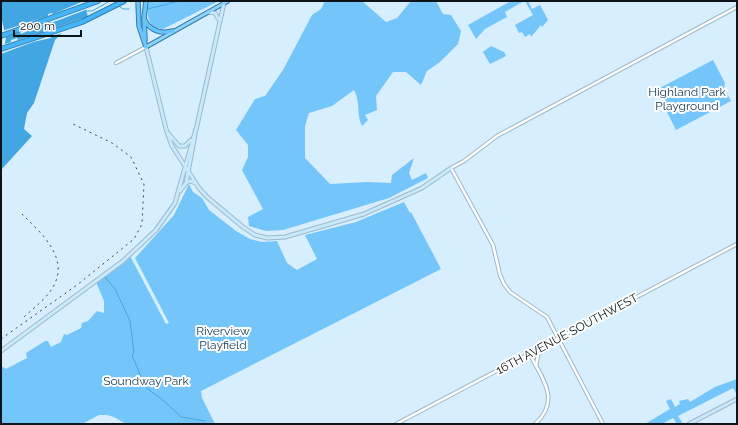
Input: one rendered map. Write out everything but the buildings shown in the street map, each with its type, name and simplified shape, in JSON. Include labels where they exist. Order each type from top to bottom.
[{"type":"highway","points":[[1,36],[98,1]]},
{"type":"highway","points":[[1,49],[90,19],[124,1]]},
{"type":"highway","points":[[138,1],[139,26],[146,47]]},
{"type":"highway","points":[[146,1],[144,18],[146,47]]},
{"type":"highway","points":[[144,18],[148,25],[154,30],[163,32],[173,31]]},
{"type":"main road","points":[[226,2],[146,47],[166,129],[172,146],[196,183],[213,202],[246,230],[263,237],[279,238],[373,211],[422,188],[451,168]]},
{"type":"main road","points":[[1,351],[140,246],[167,216],[178,194],[186,183],[219,21],[226,2]]},
{"type":"main road","points":[[208,12],[217,14],[219,21]]},
{"type":"main road","points":[[166,129],[175,143],[181,147],[189,142],[196,129]]},
{"type":"main road","points":[[178,194],[196,129]]},
{"type":"main road","points":[[186,183],[190,181],[196,183]]},
{"type":"main road","points":[[689,424],[737,399]]},
{"type":"street","points":[[603,424],[545,314],[510,292],[504,284],[493,245],[451,168],[462,162],[497,136],[737,7]]},
{"type":"street","points":[[116,63],[146,47]]},
{"type":"street","name":"16TH AVENUE SOUTHWEST","points":[[396,424],[530,355],[737,244]]},
{"type":"street","points":[[536,366],[538,355],[548,345]]},
{"type":"street","points":[[530,355],[544,381],[548,392],[548,404],[544,414],[535,424]]},
{"type":"green space","points":[[149,1],[219,1],[163,29],[154,26],[149,20]]},
{"type":"green space","points":[[325,1],[362,1],[386,22],[397,18],[411,1],[436,1],[443,14],[451,15],[461,31],[458,44],[440,62],[427,71],[421,85],[406,72],[393,72],[376,96],[377,110],[365,115],[368,120],[362,126],[354,90],[332,106],[309,113],[305,126],[305,158],[330,184],[367,182],[391,183],[392,175],[414,158],[409,173],[412,180],[426,173],[428,178],[389,198],[283,230],[266,231],[249,226],[248,217],[263,209],[242,170],[248,157],[248,145],[236,130],[255,99],[265,96],[283,70],[312,15],[321,9]]},
{"type":"green space","points":[[511,1],[524,1],[505,12],[507,17],[485,29],[476,39],[468,25]]},
{"type":"green space","points":[[525,1],[528,1],[532,9],[540,5],[548,20],[542,27],[541,25],[531,37],[530,34],[525,37],[522,32],[519,33],[515,25],[533,15]]},
{"type":"green space","points":[[491,46],[504,52],[506,56],[490,64],[483,52]]},
{"type":"green space","name":"Highland Park Playground","points":[[713,60],[725,83],[724,88],[731,101],[676,130],[656,90]]},
{"type":"green space","points":[[189,184],[193,192],[202,198],[209,210],[236,231],[250,239],[262,242],[277,241],[287,263],[297,270],[317,259],[305,235],[356,222],[404,202],[410,213],[411,212],[441,269],[201,391],[202,398],[215,424],[126,424],[114,417],[99,415],[82,424],[1,424],[1,368],[3,367],[6,369],[27,358],[26,353],[45,341],[48,341],[51,347],[61,342],[64,334],[67,335],[81,328],[82,323],[88,321],[97,311],[104,313],[104,301],[96,282],[130,256],[166,324],[169,323],[135,258],[174,215]]},
{"type":"green space","points":[[737,379],[737,395],[733,388],[678,416],[683,424],[677,424],[673,418],[662,424],[645,424],[670,409],[666,401],[671,399],[675,407],[680,404],[679,401],[688,399],[690,402],[715,387]]},
{"type":"shaded area","points":[[1,1],[84,1],[89,21],[65,30],[55,40],[34,103],[27,113],[24,129],[32,136],[1,170],[1,54],[3,53],[6,38],[1,16]]},
{"type":"pier","points":[[86,1],[82,4],[86,3],[88,9],[25,31],[26,32],[21,34],[20,32],[4,38],[2,31],[48,16],[48,14],[53,14]]},
{"type":"pier","points":[[90,16],[90,22],[64,33],[51,36],[51,38],[33,42],[1,54],[2,45],[11,42],[11,40],[17,38],[18,40],[44,32],[43,29],[49,30]]},
{"type":"waterway","points":[[87,11],[92,11],[110,1]]},
{"type":"waterway","points":[[113,1],[117,4]]},
{"type":"waterway","points":[[148,9],[179,1]]},
{"type":"waterway","points":[[119,6],[123,9],[129,9]]},
{"type":"waterway","points":[[105,277],[115,289],[130,321],[134,352],[132,355],[144,384],[181,417],[205,421]]},
{"type":"railway","points":[[1,339],[77,285],[134,239],[142,224],[144,184],[131,157],[112,143],[71,123]]},
{"type":"railway","points":[[22,214],[46,239],[57,259],[58,270],[56,281],[49,293],[22,319]]},
{"type":"park label","name":"Riverview Playfield","points":[[223,338]]},
{"type":"park label","name":"Soundway Park","points":[[146,381]]}]
